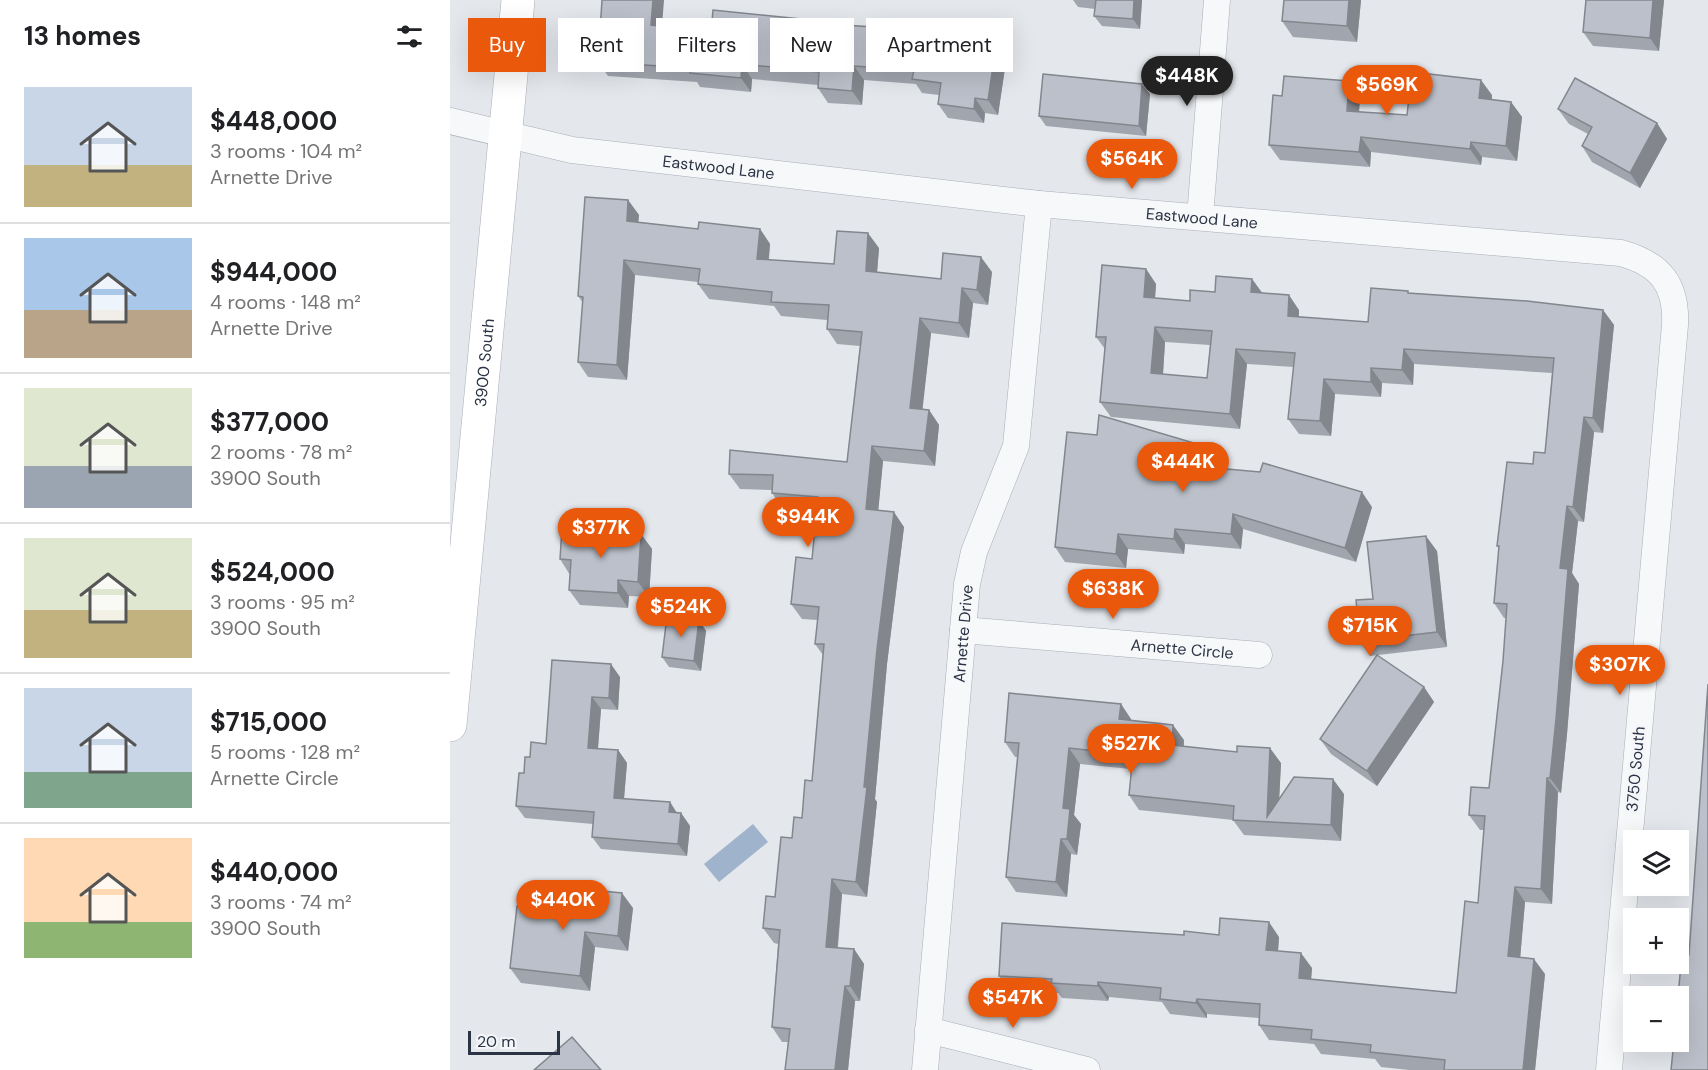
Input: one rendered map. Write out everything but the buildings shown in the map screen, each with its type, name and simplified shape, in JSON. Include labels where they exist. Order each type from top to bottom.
[{"type":"main road","name":"3900 South","points":[[450,725],[518,0]]},
{"type":"street","points":[[1200,217],[1217,0]]},
{"type":"street","name":"Eastwood Lane","points":[[450,121],[572,150],[1039,204],[1621,253],[1636,257],[1660,273],[1670,286],[1674,298],[1675,325]]},
{"type":"street","name":"Arnette Drive","points":[[925,1070],[967,584],[974,552],[1016,446],[1039,204]]},
{"type":"street","name":"3750 South","points":[[1609,1070],[1675,325]]},
{"type":"street","name":"Arnette Circle","points":[[963,630],[1259,655]]},
{"type":"street","points":[[928,1030],[1087,1070]]},
{"type":"water","points":[[753,824],[768,842],[719,882],[704,864]]}]
